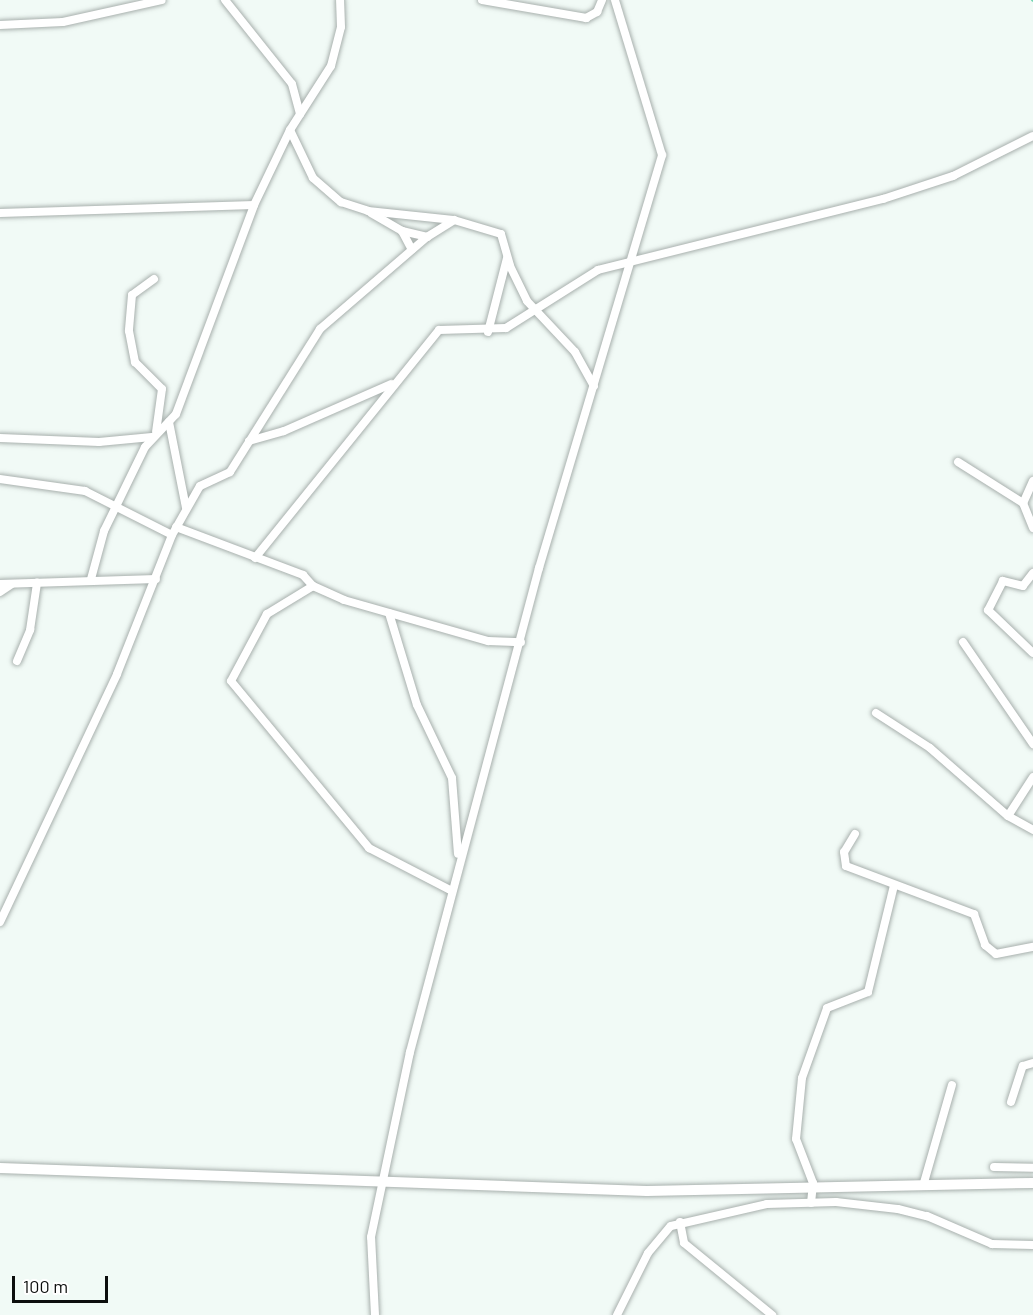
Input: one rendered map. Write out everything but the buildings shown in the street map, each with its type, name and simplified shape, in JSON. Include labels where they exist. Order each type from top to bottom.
[{"type":"street","points":[[0,25],[63,22],[162,0]]},
{"type":"street","points":[[225,0],[291,84],[300,114]]},
{"type":"street","points":[[0,438],[99,442],[154,435],[170,422],[254,205],[290,130],[331,66],[341,27],[340,0]]},
{"type":"street","points":[[482,0],[586,18],[597,12],[602,0]]},
{"type":"street","points":[[375,1315],[371,1243],[412,1045],[520,642],[594,386],[633,263],[662,155],[615,0]]},
{"type":"street","points":[[290,130],[319,186],[341,201],[369,211],[402,231],[427,237]]},
{"type":"street","points":[[255,558],[439,330],[453,327],[488,332],[521,322],[598,270],[883,199],[953,176],[1033,135]]},
{"type":"street","points":[[0,213],[254,205]]},
{"type":"street","points":[[369,211],[454,220],[498,231],[507,256],[535,312],[575,352],[594,386]]},
{"type":"street","points":[[0,922],[117,674],[172,535],[186,508],[202,484],[226,476],[314,337],[427,237],[454,220]]},
{"type":"street","points":[[402,231],[412,250]]},
{"type":"street","points":[[488,332],[507,256]]},
{"type":"street","points":[[91,579],[104,531],[154,435],[162,389],[135,362],[129,331],[132,295],[154,279]]},
{"type":"street","points":[[249,441],[371,396],[395,382]]},
{"type":"street","points":[[170,422],[186,508]]},
{"type":"street","points":[[958,462],[1023,503],[1033,528]]},
{"type":"street","points":[[0,478],[85,491],[119,506],[172,535]]},
{"type":"street","points":[[1023,503],[1033,481]]},
{"type":"street","points":[[176,527],[303,575],[313,586],[389,613],[488,641],[520,642]]},
{"type":"street","points":[[1033,573],[1023,586],[1003,581],[988,611],[1033,653]]},
{"type":"street","points":[[0,584],[91,579],[156,579]]},
{"type":"street","points":[[17,661],[30,630],[37,582]]},
{"type":"street","points":[[0,592],[14,583]]},
{"type":"street","points":[[313,586],[267,615],[231,681],[369,849],[452,891]]},
{"type":"street","points":[[389,613],[417,705],[452,778],[458,867]]},
{"type":"street","points":[[963,642],[1033,744]]},
{"type":"street","points":[[876,713],[945,760],[1008,816],[1033,830]]},
{"type":"street","points":[[1008,816],[1033,777]]},
{"type":"street","points":[[855,834],[844,852],[846,866],[974,914],[986,945],[994,953],[1007,955],[1033,947]]},
{"type":"street","points":[[811,1203],[813,1190],[796,1139],[802,1078],[827,1008],[868,992],[894,885]]},
{"type":"street","points":[[1011,1102],[1023,1066],[1033,1063]]},
{"type":"street","points":[[923,1186],[952,1085]]},
{"type":"street","points":[[994,1167],[1033,1168]]},
{"type":"street","points":[[0,1168],[479,1187],[813,1190],[1033,1183]]},
{"type":"street","points":[[617,1315],[656,1240],[680,1222],[767,1204],[811,1203],[898,1209],[927,1216],[992,1244],[1033,1245]]},
{"type":"street","points":[[680,1222],[684,1243],[772,1315]]}]
